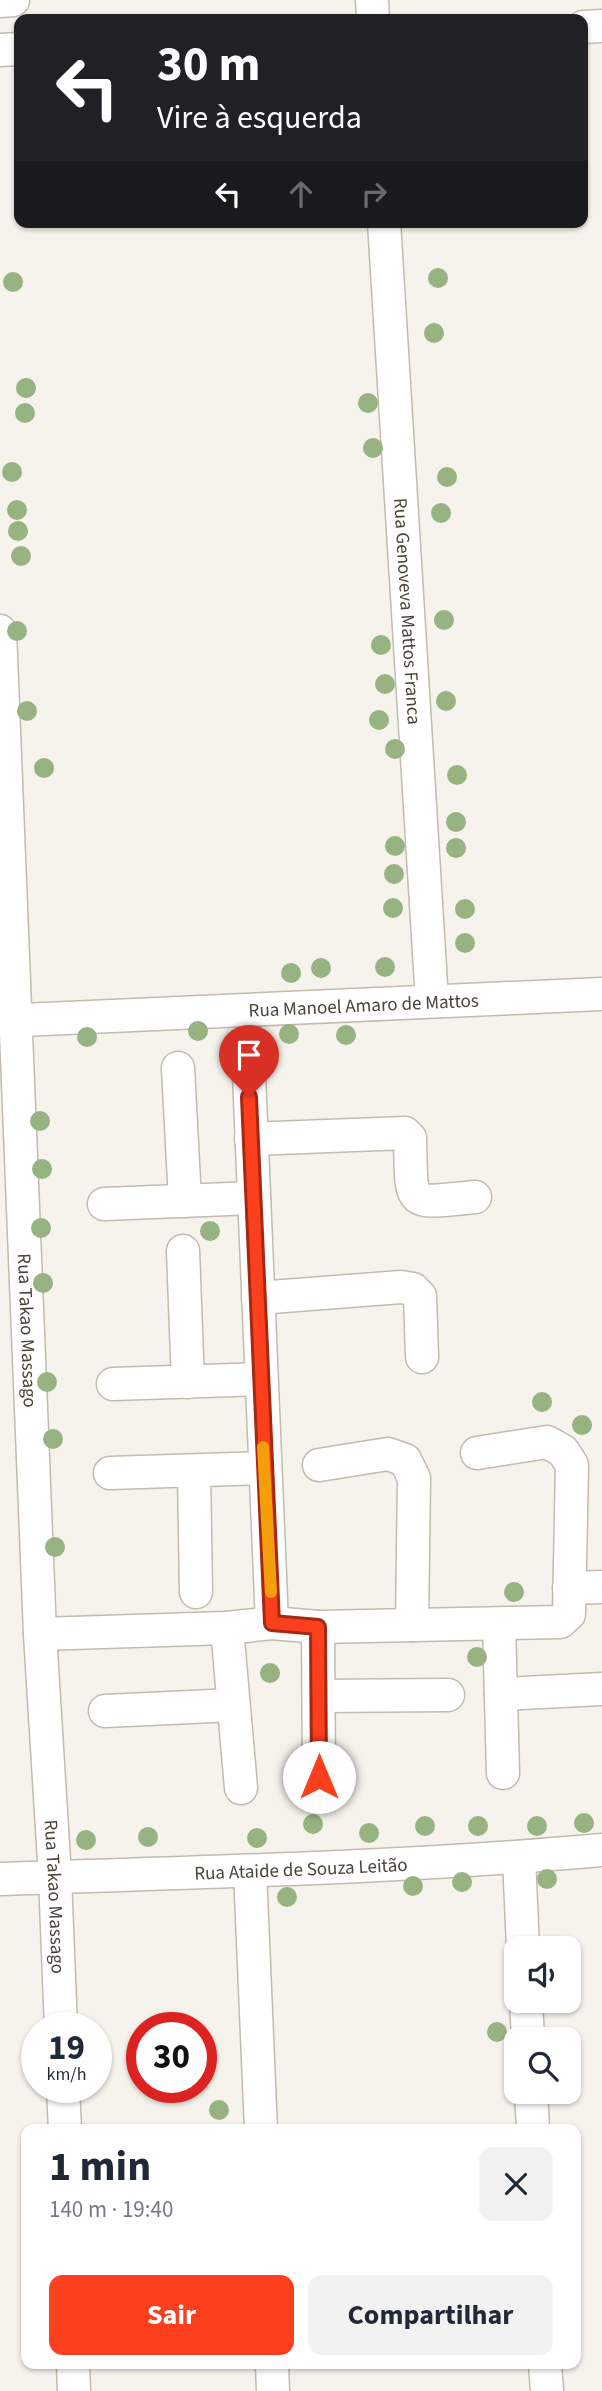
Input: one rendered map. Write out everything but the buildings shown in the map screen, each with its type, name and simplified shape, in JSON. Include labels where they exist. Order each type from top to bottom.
[{"type":"street","points":[[0,1],[13,0]]},
{"type":"street","name":"Rua Genoveva Mattos Franca","points":[[384,228],[432,1001]]},
{"type":"street","name":"Rua Takao Massago","points":[[0,631],[8,1021],[60,2012]]},
{"type":"street","name":"Rua Manoel Amaro de Mattos","points":[[8,1021],[602,994]]},
{"type":"street","points":[[178,1068],[185,1201]]},
{"type":"street","points":[[249,1075],[272,1623]]},
{"type":"street","points":[[251,1139],[405,1133],[410,1138],[412,1189],[415,1197],[424,1202],[475,1197]]},
{"type":"street","points":[[104,1204],[254,1198]]},
{"type":"street","points":[[183,1251],[188,1382]]},
{"type":"street","points":[[258,1298],[401,1287],[413,1289],[420,1296],[422,1357]]},
{"type":"street","points":[[113,1384],[261,1380]]},
{"type":"street","points":[[40,1634],[227,1628],[272,1623],[318,1627],[560,1622],[569,1614],[572,1465],[563,1451],[547,1442],[477,1453]]},
{"type":"street","points":[[319,1465],[388,1454],[405,1460],[414,1478],[412,1625]]},
{"type":"street","points":[[110,1473],[264,1468]]},
{"type":"street","points":[[194,1471],[197,1592]]},
{"type":"street","points":[[569,1588],[602,1587]]},
{"type":"street","points":[[499,1624],[503,1773]]},
{"type":"street","points":[[318,1627],[319,1777]]},
{"type":"street","points":[[227,1628],[241,1788]]},
{"type":"street","points":[[501,1693],[602,1689]]},
{"type":"street","points":[[319,1696],[448,1695]]},
{"type":"street","points":[[105,1710],[233,1705]]},
{"type":"street","name":"Rua Ataide de Souza Leitão","points":[[0,1879],[250,1871],[602,1850]]},
{"type":"street","points":[[519,1857],[522,1936]]},
{"type":"street","points":[[250,1871],[261,2124]]},
{"type":"street","points":[[64,2103],[65,2124]]},
{"type":"street","points":[[532,2104],[533,2124]]},
{"type":"street","points":[[73,2369],[74,2391]]},
{"type":"street","points":[[272,2369],[273,2391]]},
{"type":"street","points":[[545,2369],[547,2391]]},
{"type":"slow traffic","points":[[263,1447],[271,1592]]},
{"type":"route","points":[[249,1097],[272,1623],[318,1627],[319,1777]]}]
